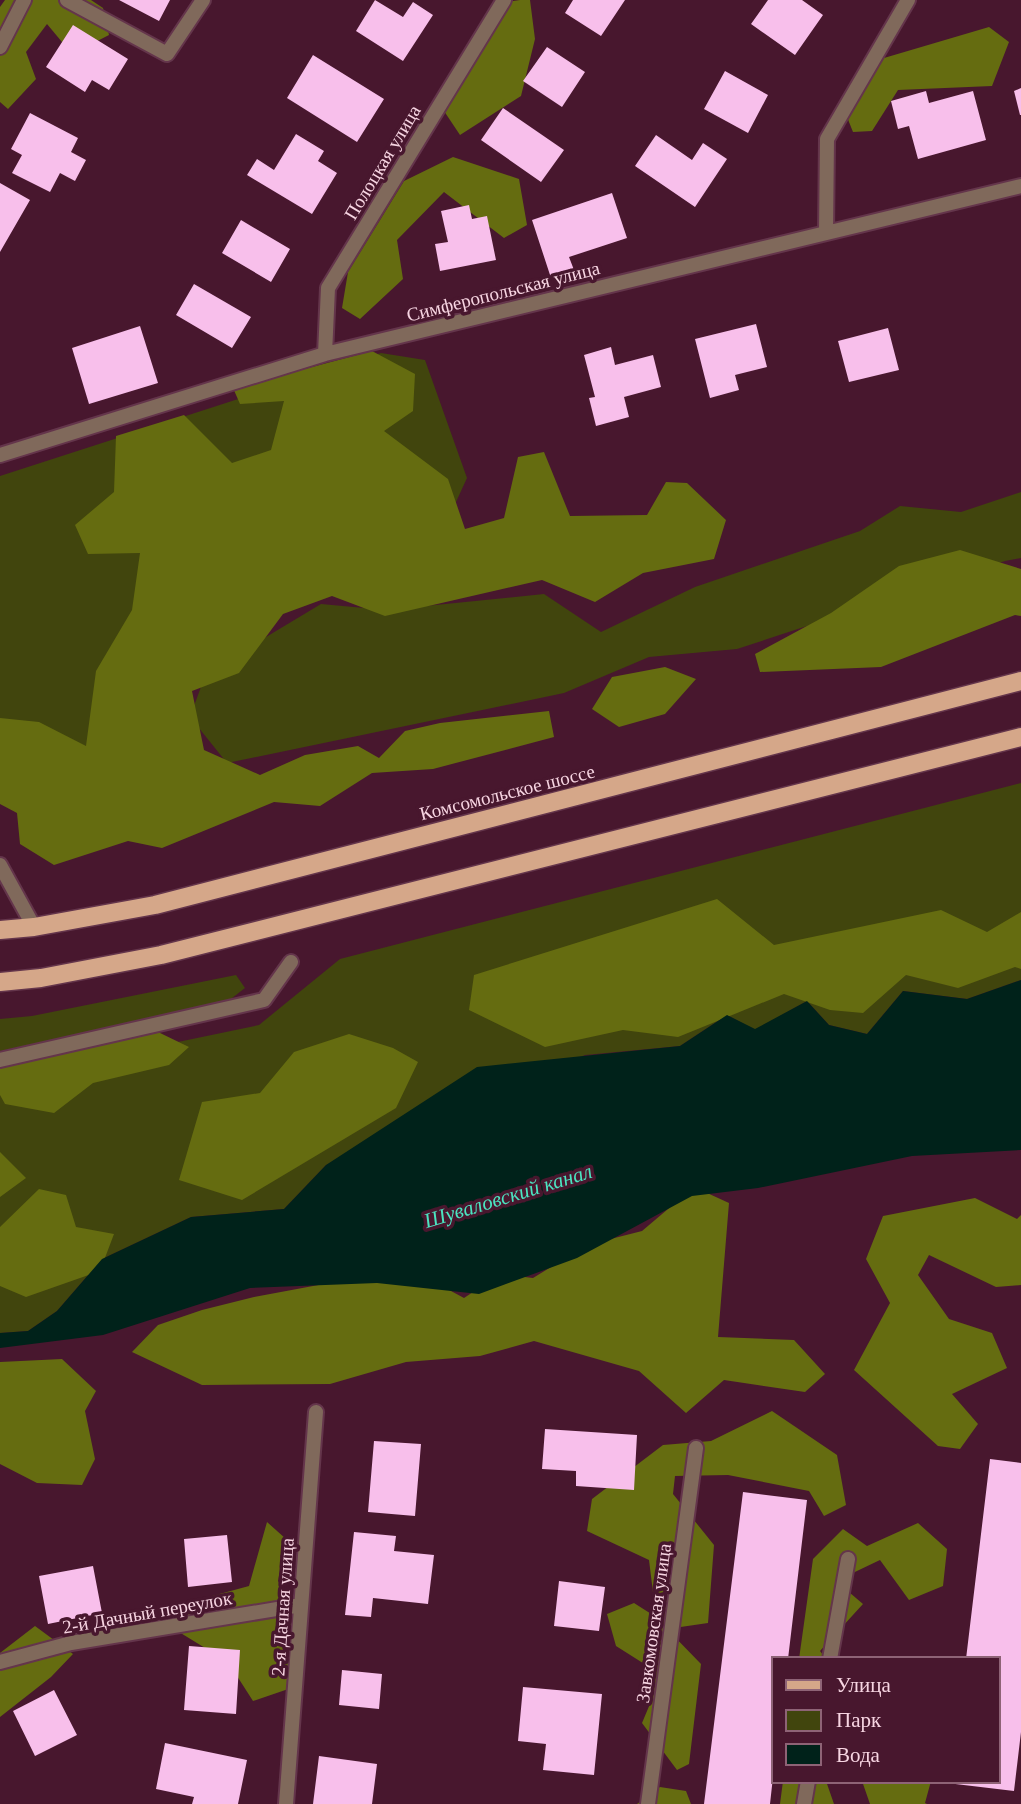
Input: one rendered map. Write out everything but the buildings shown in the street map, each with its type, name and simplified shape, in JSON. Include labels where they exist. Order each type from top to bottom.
[{"type":"main road","name":"Комсомольское шоссе","points":[[0,930],[34,927],[155,905],[1021,681]]},
{"type":"main road","points":[[0,982],[41,978],[162,955],[1021,737]]},
{"type":"street","points":[[0,47],[24,0]]},
{"type":"street","points":[[67,0],[167,54],[202,0]]},
{"type":"street","name":"Полоцкая улица","points":[[325,354],[328,288],[504,0]]},
{"type":"street","points":[[826,233],[827,139],[908,0]]},
{"type":"street","name":"Симферопольская улица","points":[[0,455],[325,354],[1021,186]]},
{"type":"street","points":[[0,865],[34,927]]},
{"type":"street","points":[[0,1059],[264,1000],[291,962]]},
{"type":"street","name":"2-я Дачная улица","points":[[286,1804],[316,1412]]},
{"type":"street","name":"Завкомовская улица","points":[[648,1804],[696,1448]]},
{"type":"street","points":[[830,1657],[848,1559]]},
{"type":"street","name":"2-й Дачный переулок","points":[[0,1662],[71,1643],[301,1605]]},
{"type":"street","points":[[804,1804],[808,1783]]},
{"type":"green space","points":[[5,0],[91,0],[103,8],[109,35],[72,54],[47,24],[26,52],[36,79],[8,109],[0,102],[0,7]]},
{"type":"green space","points":[[530,0],[535,39],[521,96],[460,135],[444,111],[498,3]]},
{"type":"green space","points":[[989,27],[1009,42],[992,86],[898,90],[872,131],[853,132],[845,112],[884,58]]},
{"type":"green space","points":[[453,157],[519,179],[527,225],[504,238],[444,192],[397,240],[403,279],[360,319],[342,308],[348,272],[404,181]]},
{"type":"green space","points":[[372,351],[415,374],[413,411],[384,431],[448,479],[465,529],[504,518],[518,457],[544,452],[570,516],[647,515],[666,482],[687,483],[726,520],[714,559],[643,573],[595,602],[542,580],[385,616],[332,596],[283,614],[239,673],[192,691],[204,750],[260,775],[305,755],[358,746],[379,758],[405,731],[440,723],[549,711],[554,737],[433,769],[372,773],[320,806],[274,802],[162,848],[128,841],[54,865],[20,844],[17,813],[0,804],[0,718],[39,722],[86,746],[96,671],[132,610],[140,553],[88,554],[75,525],[114,492],[116,436],[184,415],[232,463],[271,450],[284,401],[240,404],[233,388]]},
{"type":"green space","points":[[381,353],[425,360],[467,478],[433,552],[278,581],[139,758],[0,787],[0,476]]},
{"type":"green space","points":[[1021,492],[1021,558],[737,649],[649,657],[564,693],[227,763],[190,717],[206,673],[321,604],[386,610],[544,594],[601,632],[695,587],[860,531],[900,506],[961,512]]},
{"type":"green space","points":[[960,550],[1021,569],[1021,616],[1015,615],[881,667],[760,672],[755,654],[831,613],[899,566]]},
{"type":"green space","points":[[665,667],[696,679],[665,714],[619,727],[592,709],[612,677]]},
{"type":"green space","points":[[1021,783],[1021,980],[967,999],[903,991],[867,1034],[829,1025],[807,1001],[755,1030],[727,1015],[680,1046],[585,1055],[326,1165],[284,1209],[191,1217],[102,1259],[57,1311],[28,1331],[0,1333],[0,1079],[259,1025],[340,959]]},
{"type":"green space","points":[[717,899],[774,945],[941,910],[987,932],[1021,912],[1021,969],[1015,967],[958,988],[906,975],[863,1013],[830,1010],[784,994],[678,1037],[623,1030],[545,1047],[469,1010],[474,975]]},
{"type":"green space","points":[[236,975],[245,988],[227,1002],[0,1051],[0,1019],[32,1016]]},
{"type":"green space","points":[[158,1032],[189,1047],[169,1065],[93,1083],[54,1113],[5,1104],[0,1095],[0,1069],[7,1065]]},
{"type":"green space","points":[[349,1034],[393,1048],[418,1062],[396,1108],[242,1200],[179,1180],[202,1102],[260,1093],[294,1052]]},
{"type":"green space","points":[[0,1152],[26,1178],[0,1197]]},
{"type":"green space","points":[[694,1187],[729,1203],[718,1337],[794,1340],[825,1374],[805,1392],[724,1380],[686,1413],[639,1371],[534,1341],[480,1356],[406,1362],[330,1384],[202,1385],[132,1352],[158,1325],[202,1310],[254,1297],[356,1278],[425,1277],[464,1298],[500,1274],[533,1278],[587,1245],[642,1231]]},
{"type":"green space","points":[[39,1189],[66,1195],[76,1227],[114,1234],[100,1271],[26,1297],[0,1286],[0,1227]]},
{"type":"green space","points":[[975,1198],[1017,1219],[1021,1215],[1021,1285],[996,1287],[929,1255],[918,1275],[949,1319],[992,1333],[1007,1368],[952,1394],[978,1424],[960,1449],[938,1446],[854,1370],[890,1303],[866,1259],[883,1216]]},
{"type":"green space","points":[[62,1359],[96,1391],[85,1411],[95,1459],[82,1485],[37,1483],[0,1464],[0,1362]]},
{"type":"green space","points":[[772,1411],[837,1455],[846,1505],[824,1516],[809,1491],[728,1475],[675,1476],[673,1494],[714,1545],[708,1623],[667,1629],[701,1664],[689,1764],[677,1770],[642,1723],[655,1692],[646,1665],[616,1646],[607,1614],[634,1603],[656,1617],[649,1560],[587,1531],[592,1499],[663,1445],[711,1441]]},
{"type":"green space","points":[[267,1522],[286,1539],[278,1581],[300,1614],[287,1629],[300,1685],[253,1701],[228,1662],[179,1632],[179,1605],[249,1586]]},
{"type":"green space","points":[[918,1523],[947,1549],[943,1586],[909,1600],[880,1560],[836,1581],[863,1604],[820,1651],[824,1657],[799,1657],[813,1559],[843,1529],[867,1546]]},
{"type":"green space","points":[[35,1626],[73,1654],[51,1677],[0,1717],[0,1653]]},
{"type":"green space","points":[[783,1783],[827,1783],[834,1804],[780,1804]]},
{"type":"green space","points":[[863,1783],[930,1783],[925,1803],[927,1804],[870,1804]]},
{"type":"green space","points":[[660,1787],[686,1791],[691,1804],[637,1804]]},
{"type":"water","name":"Шуваловский канал","points":[[1021,980],[1021,1150],[912,1156],[758,1188],[692,1196],[577,1258],[479,1294],[377,1283],[250,1288],[103,1335],[0,1348],[0,1333],[28,1331],[57,1311],[102,1259],[191,1217],[284,1209],[326,1165],[477,1067],[680,1046],[727,1015],[755,1029],[807,1001],[829,1025],[867,1034],[903,991],[967,999]]}]
